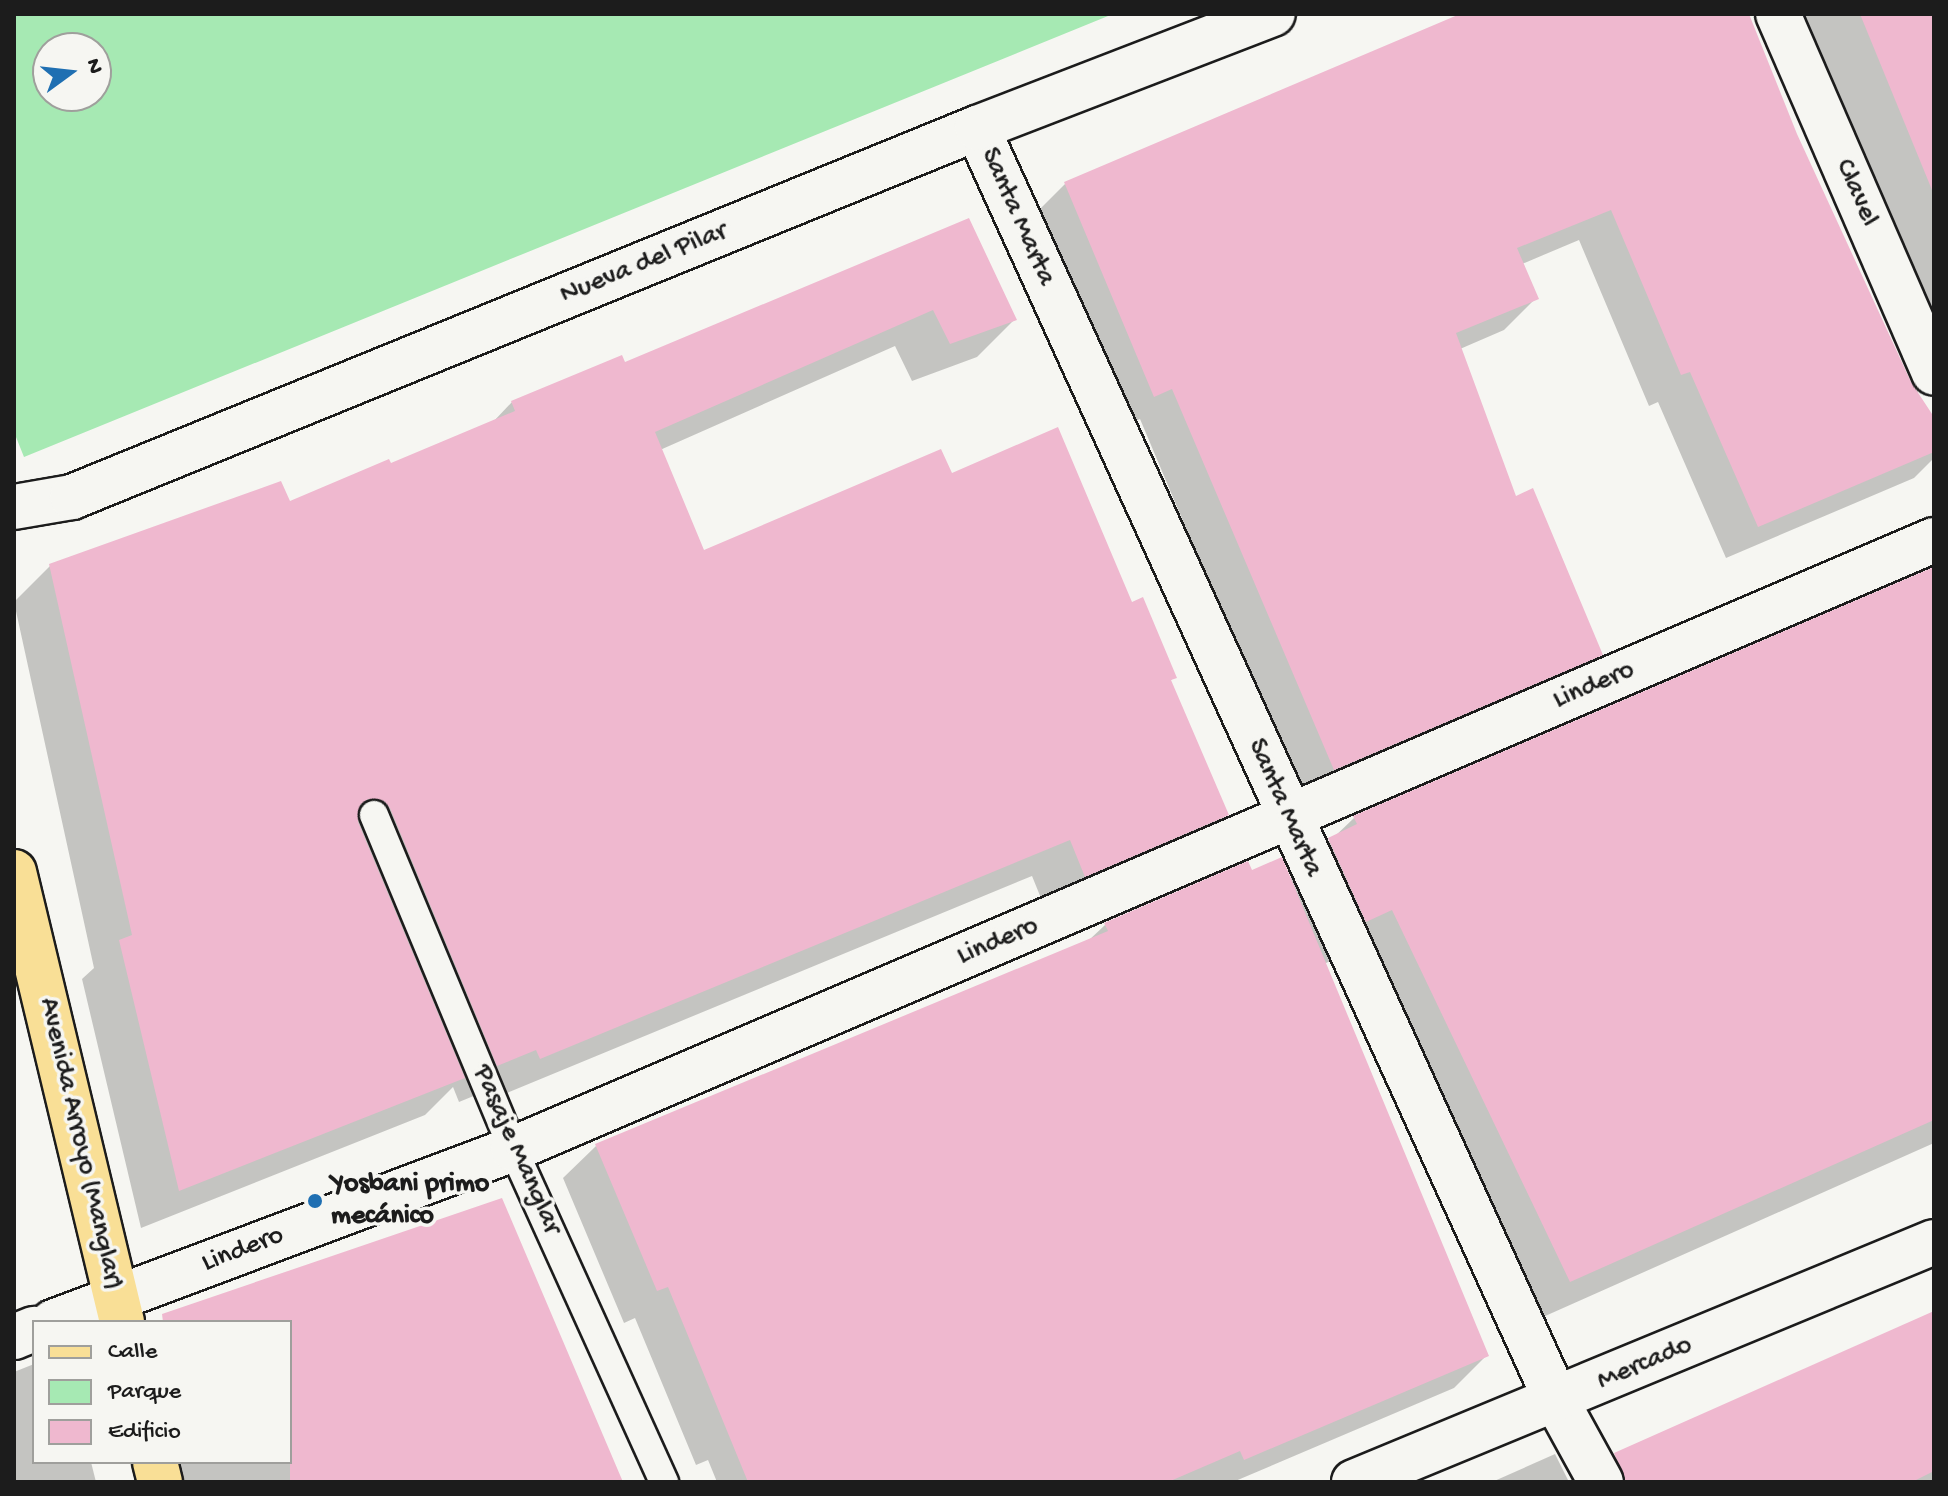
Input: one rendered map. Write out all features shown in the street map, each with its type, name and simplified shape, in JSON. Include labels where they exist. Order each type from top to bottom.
[{"type":"main road","name":"Avenida Arroyo (Manglar)","points":[[14,872],[119,1310]]},
{"type":"street","name":"Nueva del Pilar","points":[[14,507],[72,497],[977,128],[1273,14]]},
{"type":"street","name":"Clavel","points":[[1778,14],[1934,372]]},
{"type":"street","name":"Santa Marta","points":[[977,128],[1288,818],[1557,1402],[1601,1482]]},
{"type":"street","name":"Lindero","points":[[64,1320],[119,1310],[513,1149],[1934,540]]},
{"type":"street","name":"Mercado","points":[[1354,1482],[1557,1402],[1934,1242]]},
{"type":"lane","name":"Pasaje Manglar","points":[[374,815],[513,1149],[664,1482]]},
{"type":"green space","points":[[14,14],[1113,14],[24,457],[14,432]]},
{"type":"building","points":[[1460,14],[1749,14],[1797,134],[1911,382],[1934,417],[1934,452],[1758,527],[1690,372],[1681,375],[1611,210],[1517,248],[1539,299],[1456,333],[1516,496],[1533,488],[1603,655],[1334,770],[1172,389],[1154,397],[1064,182]]},
{"type":"building","points":[[1860,14],[1934,14],[1934,190],[1932,190]]},
{"type":"building","points":[[969,218],[1017,320],[950,344],[933,310],[655,432],[704,550],[941,449],[952,473],[1058,427],[1132,602],[1143,597],[1177,678],[1171,680],[1229,815],[1085,877],[1070,840],[540,1059],[536,1050],[497,1066],[390,808],[384,801],[368,799],[360,805],[358,822],[465,1078],[179,1191],[119,940],[132,935],[49,564],[281,481],[290,501],[515,411],[511,401],[622,355],[625,362]]},
{"type":"building","points":[[1934,567],[1934,1120],[1570,1282],[1392,910],[1366,922],[1328,838],[1357,824],[1353,816]]},
{"type":"building","points":[[1282,857],[1489,1356],[1244,1460],[1240,1451],[1168,1482],[748,1482],[668,1287],[657,1291],[595,1144],[1108,931],[1104,923],[1248,861],[1252,870]]},
{"type":"building","points":[[502,1198],[623,1482],[290,1482],[292,1320],[163,1320],[162,1314]]},
{"type":"building","points":[[1934,1311],[1934,1471],[1912,1482],[1626,1482],[1614,1453]]},
{"type":"place","name":"Yosbani primo mecánico","points":[[315,1201]]}]
